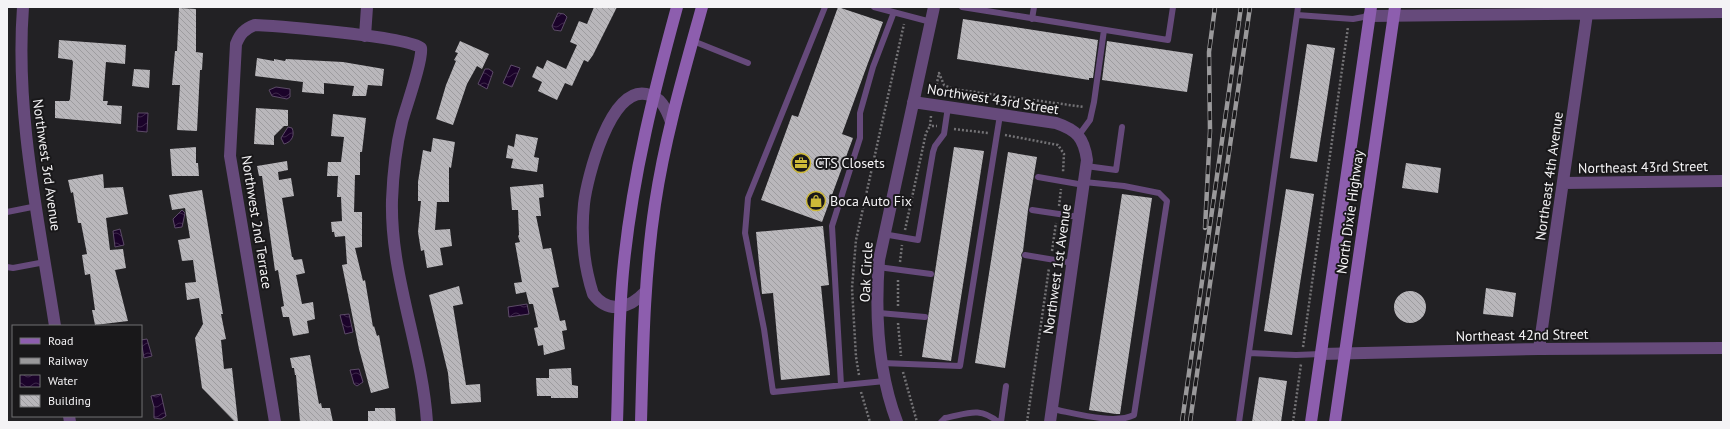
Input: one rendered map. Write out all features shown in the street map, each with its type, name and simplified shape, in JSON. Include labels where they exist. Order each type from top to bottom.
[{"type":"street","name":"Northwest 3rd Avenue","points":[[23,7],[21,35],[22,82],[31,170],[55,325]]},
{"type":"street","points":[[367,7],[365,36],[416,44],[421,48],[420,60],[402,124],[395,157],[392,208],[393,237],[397,263],[421,372],[427,422]]},
{"type":"street","points":[[617,422],[620,308],[632,202],[642,142],[677,7]]},
{"type":"street","points":[[641,422],[645,292],[655,205],[671,122],[702,7]]},
{"type":"street","name":"Oak Circle","points":[[897,422],[885,381],[882,363],[878,267],[883,234],[934,7]]},
{"type":"street","points":[[1370,11],[1588,10],[1723,12]]},
{"type":"street","name":"Northeast 4th Avenue","points":[[1539,349],[1588,10]]},
{"type":"street","name":"North Dixie Highway","points":[[1311,422],[1370,11]]},
{"type":"street","name":"North Dixie Highway","points":[[1334,422],[1394,11]]},
{"type":"street","name":"Northwest 2nd Terrace","points":[[275,422],[230,156],[236,44],[239,36],[246,28],[255,25],[365,36]]},
{"type":"street","points":[[645,292],[636,301],[620,308],[605,304],[593,294],[583,236],[585,202],[600,144],[618,108],[627,100],[639,94],[653,96],[660,101],[671,122]]},
{"type":"street","name":"Northwest 43rd Street","points":[[913,102],[1056,123],[1069,127],[1079,135]]},
{"type":"street","name":"Northwest 1st Avenue","points":[[1050,422],[1086,166],[1085,147],[1079,135]]},
{"type":"street","name":"Northeast 43rd Street","points":[[1563,183],[1723,181]]},
{"type":"street","name":"Northeast 42nd Street","points":[[1321,354],[1539,349],[1723,348]]},
{"type":"lane","points":[[826,7],[748,198],[745,232],[764,329],[773,392],[885,381]]},
{"type":"lane","points":[[874,7],[931,22]]},
{"type":"lane","points":[[962,7],[1168,40],[1172,7]]},
{"type":"lane","points":[[1032,19],[1034,7]]},
{"type":"lane","points":[[1239,422],[1298,7]]},
{"type":"lane","points":[[1297,15],[1350,19],[1370,11]]},
{"type":"lane","points":[[841,385],[832,226],[860,138],[860,114],[873,67],[894,12]]},
{"type":"lane","points":[[1079,135],[1090,120],[1104,30]]},
{"type":"lane","points":[[693,41],[748,63]]},
{"type":"lane","points":[[883,234],[918,240],[933,152],[935,146],[944,134],[948,107]]},
{"type":"lane","points":[[882,363],[960,366],[1000,115]]},
{"type":"lane","points":[[1086,166],[1116,170],[1122,127]]},
{"type":"lane","points":[[1038,177],[1084,184],[1124,186],[1159,193],[1167,201],[1134,415],[1127,419],[1111,419],[1052,409]]},
{"type":"lane","points":[[7,212],[37,206]]},
{"type":"lane","points":[[1032,210],[1079,217]]},
{"type":"lane","points":[[1025,255],[1073,263]]},
{"type":"lane","points":[[7,266],[12,268],[45,262]]},
{"type":"lane","points":[[878,267],[931,274]]},
{"type":"lane","points":[[879,313],[925,317]]},
{"type":"lane","points":[[1249,353],[1321,354]]},
{"type":"lane","points":[[941,422],[945,418],[978,411],[989,415],[999,422],[1006,386]]},
{"type":"path","points":[[870,422],[860,383],[856,357],[852,288],[855,246],[906,15]]},
{"type":"path","points":[[1293,422],[1350,19]]},
{"type":"path","points":[[1027,422],[1062,181],[1065,159],[1064,154],[1058,145],[997,134],[930,126],[939,73],[944,85],[953,89],[1092,109]]},
{"type":"water","points":[[558,13],[564,14],[567,17],[561,31],[554,30],[552,26]]},
{"type":"water","points":[[511,65],[520,68],[512,87],[503,83]]},
{"type":"water","points":[[485,69],[489,69],[493,72],[487,89],[478,84]]},
{"type":"water","points":[[276,87],[290,89],[290,97],[287,99],[272,96],[269,90]]},
{"type":"water","points":[[138,113],[148,113],[147,132],[137,131]]},
{"type":"water","points":[[288,127],[292,128],[293,136],[289,142],[284,144],[281,138]]},
{"type":"water","points":[[182,210],[185,213],[182,227],[175,228],[173,219]]},
{"type":"water","points":[[120,229],[124,245],[115,247],[113,231]]},
{"type":"water","points":[[527,304],[529,314],[509,317],[508,307]]},
{"type":"water","points":[[349,314],[353,332],[345,334],[340,315]]},
{"type":"water","points":[[147,339],[152,356],[144,358],[142,340]]},
{"type":"water","points":[[359,369],[363,382],[357,386],[354,384],[350,370]]},
{"type":"water","points":[[161,394],[166,416],[161,419],[154,418],[154,407],[151,396]]},
{"type":"building","points":[[594,7],[617,7],[593,55],[588,62],[584,60],[572,86],[565,83],[557,100],[538,91],[542,82],[532,77],[537,66],[543,69],[547,60],[566,69],[577,45],[570,42],[579,21],[587,24]]},
{"type":"building","points":[[838,7],[883,22],[842,134],[853,138],[822,222],[761,200],[792,115],[798,117]]},
{"type":"building","points":[[179,8],[196,9],[196,52],[203,53],[202,70],[200,70],[197,131],[177,130],[180,85],[172,85],[175,51],[177,51]]},
{"type":"building","points":[[963,19],[1098,40],[1093,78],[1089,78],[1089,80],[957,59]]},
{"type":"building","points":[[59,40],[126,45],[125,64],[106,62],[103,101],[108,101],[107,105],[122,106],[121,124],[55,118],[55,101],[69,101],[70,99],[73,62],[72,60],[58,58]]},
{"type":"building","points":[[460,41],[489,54],[482,69],[477,66],[467,84],[453,125],[436,119],[446,85],[456,61],[454,60],[458,53],[455,52]]},
{"type":"building","points":[[1107,41],[1193,54],[1187,92],[1102,80]]},
{"type":"building","points":[[1307,44],[1335,48],[1317,162],[1290,158]]},
{"type":"building","points":[[257,58],[274,61],[274,59],[285,61],[286,59],[343,62],[384,69],[382,86],[368,85],[366,96],[352,96],[354,86],[324,83],[324,94],[302,92],[303,82],[255,76]]},
{"type":"building","points":[[134,69],[150,70],[149,88],[132,86]]},
{"type":"building","points":[[256,108],[288,110],[288,126],[284,126],[274,136],[274,145],[254,144]]},
{"type":"building","points":[[333,114],[366,118],[362,152],[360,152],[360,175],[355,175],[354,212],[362,212],[362,247],[355,248],[363,281],[365,280],[373,327],[374,326],[377,336],[379,335],[389,388],[371,393],[359,349],[342,265],[347,264],[345,236],[335,237],[334,232],[332,232],[331,222],[342,221],[341,197],[337,197],[338,176],[327,176],[328,162],[341,162],[344,137],[331,136]]},
{"type":"building","points":[[516,134],[538,138],[534,157],[539,158],[537,172],[511,168],[513,159],[506,158],[508,145],[514,147]]},
{"type":"building","points":[[433,138],[455,142],[451,168],[449,167],[449,202],[437,202],[435,230],[450,229],[452,246],[440,248],[443,265],[427,268],[424,250],[421,251],[418,232],[421,201],[418,201],[418,182],[423,150],[431,152]]},
{"type":"building","points":[[196,147],[196,163],[198,163],[199,176],[172,176],[170,149]]},
{"type":"building","points":[[954,147],[984,151],[951,361],[922,357]]},
{"type":"building","points":[[1008,152],[1037,157],[1005,368],[975,363]]},
{"type":"building","points":[[287,161],[288,170],[278,172],[279,180],[291,178],[294,196],[282,198],[292,257],[294,260],[302,259],[305,273],[296,275],[302,304],[313,302],[315,319],[307,321],[309,333],[293,336],[289,317],[283,317],[281,307],[284,306],[278,270],[275,271],[262,176],[259,176],[257,166]]},
{"type":"building","points":[[1406,163],[1441,168],[1438,193],[1402,188]]},
{"type":"building","points":[[103,174],[104,188],[123,187],[128,214],[106,218],[110,250],[123,249],[126,268],[115,270],[128,321],[95,325],[92,310],[95,310],[90,274],[85,275],[82,255],[87,254],[81,223],[78,223],[73,192],[71,193],[68,180]]},
{"type":"building","points":[[543,184],[544,197],[539,198],[541,216],[536,216],[543,249],[551,248],[559,287],[552,288],[560,321],[565,320],[567,330],[562,331],[565,349],[544,355],[543,345],[538,346],[534,328],[538,327],[533,304],[529,304],[526,292],[516,294],[514,283],[522,282],[515,243],[520,242],[518,236],[518,210],[512,210],[510,187]]},
{"type":"building","points":[[1286,189],[1314,194],[1292,335],[1264,331]]},
{"type":"building","points":[[202,190],[223,314],[221,314],[226,339],[221,340],[224,369],[232,368],[238,422],[235,422],[202,388],[195,338],[203,324],[199,298],[187,300],[185,283],[196,282],[193,260],[182,261],[178,240],[190,238],[185,208],[172,210],[169,195]]},
{"type":"building","points":[[1122,194],[1152,198],[1120,414],[1116,414],[1089,410]]},
{"type":"building","points":[[823,226],[829,285],[821,286],[830,375],[781,380],[773,293],[762,294],[756,232]]},
{"type":"building","points":[[459,286],[463,304],[453,306],[466,385],[480,384],[481,402],[451,404],[448,373],[429,295]]},
{"type":"building","points":[[1486,288],[1516,293],[1513,317],[1483,314]]},
{"type":"building","points":[[1407,291],[1413,291],[1423,298],[1426,307],[1425,313],[1419,320],[1413,323],[1407,323],[1397,316],[1394,310],[1394,304],[1401,294]]},
{"type":"building","points":[[310,355],[319,404],[321,403],[322,408],[330,408],[333,422],[300,422],[296,375],[294,368],[292,368],[290,358]]},
{"type":"building","points":[[571,368],[572,385],[578,386],[578,398],[551,398],[551,396],[537,396],[536,378],[549,378],[549,369]]},
{"type":"building","points":[[1259,377],[1287,381],[1281,422],[1252,422]]},
{"type":"building","points":[[375,408],[395,408],[396,422],[368,422],[368,411],[375,411]]},
{"type":"railway","points":[[1205,228],[1210,131],[1209,52],[1215,7]]},
{"type":"railway","points":[[1182,422],[1241,7]]},
{"type":"railway","points":[[1190,422],[1250,7]]},
{"type":"place","name":"CTS Closets","points":[[801,163]]},
{"type":"place","name":"Boca Auto Fix","points":[[816,201]]}]
